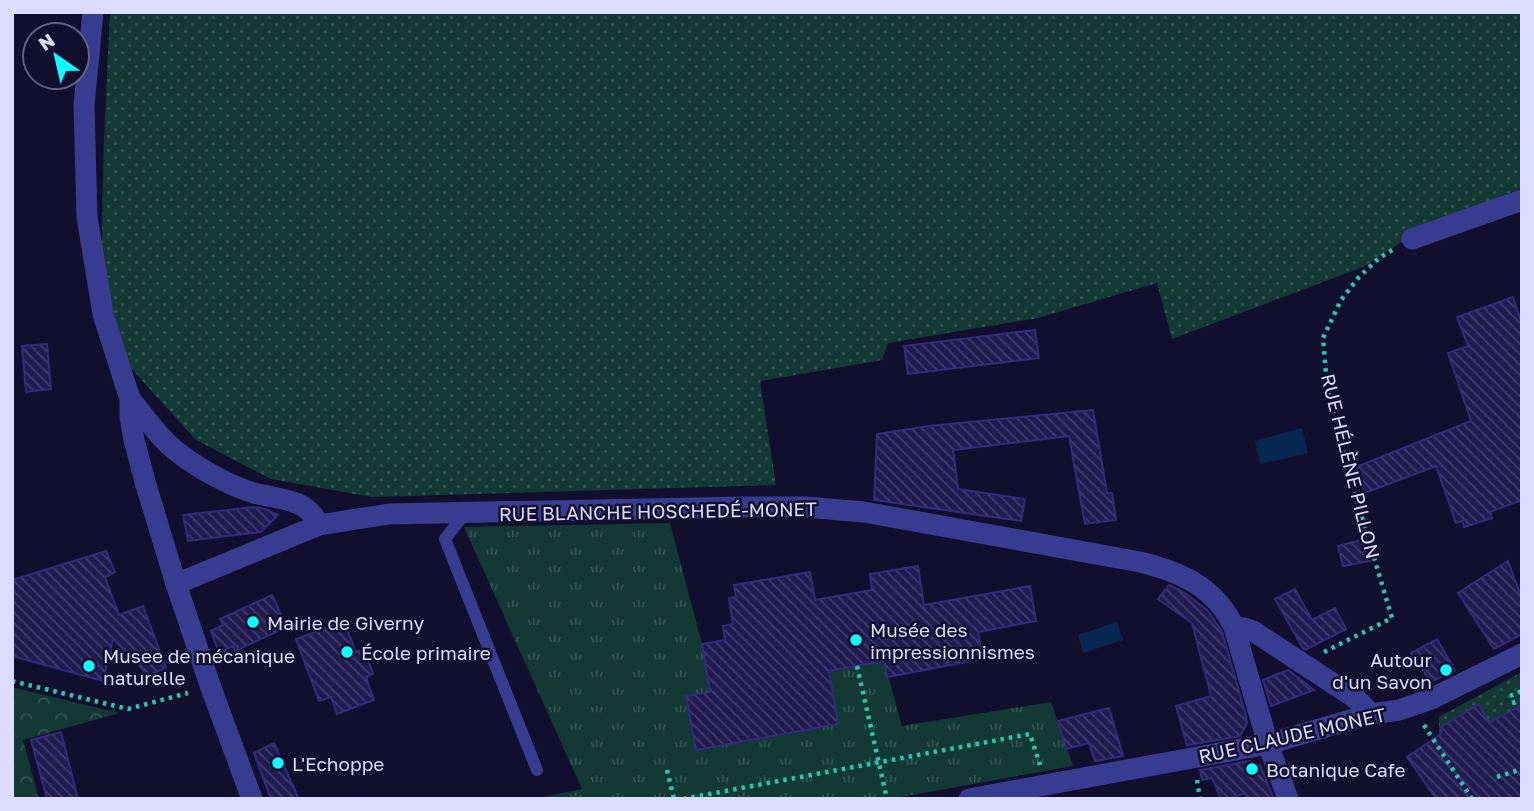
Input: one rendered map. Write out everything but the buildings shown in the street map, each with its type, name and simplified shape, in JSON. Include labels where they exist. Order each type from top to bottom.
[{"type":"street","points":[[93,12],[84,105],[87,217],[103,314],[130,400],[130,417],[137,452],[176,584],[252,799]]},
{"type":"street","points":[[1412,239],[1522,200]]},
{"type":"street","points":[[130,400],[168,443],[190,461],[216,477],[251,492],[305,506],[315,516],[319,525]]},
{"type":"street","name":"RUE BLANCHE HOSCHEDÉ-MONET","points":[[176,584],[319,525],[389,514],[730,507],[817,508],[877,514],[1062,547],[1162,567],[1204,588],[1214,596],[1229,615],[1234,627],[1268,744],[1288,799]]},
{"type":"street","points":[[1234,627],[1253,631],[1352,696],[1371,714]]},
{"type":"street","name":"RUE CLAUDE MONET","points":[[969,799],[1268,744],[1371,714],[1412,707],[1522,654]]},
{"type":"lane","points":[[465,513],[444,539],[537,770]]},
{"type":"path","name":"RUE HÉLÈNE PILLON","points":[[1301,663],[1392,618],[1347,467],[1330,399],[1323,338],[1341,300],[1359,277],[1379,258],[1412,239]]},
{"type":"path","points":[[857,666],[887,799]]},
{"type":"path","points":[[12,681],[128,709],[187,694],[210,685]]},
{"type":"path","points":[[1510,696],[1522,691]]},
{"type":"path","points":[[1512,704],[1522,700]]},
{"type":"path","points":[[1412,707],[1472,799]]},
{"type":"path","points":[[683,799],[1030,734],[1046,786]]},
{"type":"path","points":[[1497,777],[1522,769]]},
{"type":"path","points":[[667,770],[674,799]]},
{"type":"green space","points":[[110,12],[1522,12],[1522,188],[1428,225],[1363,267],[1172,339],[1157,283],[1038,318],[888,343],[882,360],[760,381],[776,485],[372,497],[271,479],[196,440],[129,366],[101,271]]},
{"type":"green space","points":[[670,523],[702,644],[710,692],[686,697],[696,750],[837,725],[829,671],[884,661],[902,726],[1051,702],[1073,766],[890,799],[533,799],[582,789],[464,527]]},
{"type":"green space","points":[[1522,672],[1522,799],[1439,736],[1439,717]]},
{"type":"green space","points":[[12,687],[119,713],[23,740],[39,799],[12,799]]},
{"type":"water","points":[[1302,428],[1308,453],[1260,464],[1255,441]]},
{"type":"water","points":[[1117,622],[1123,640],[1083,653],[1078,635]]},
{"type":"place","name":"Mairie de Giverny","points":[[253,622]]},
{"type":"place","name":"Musée des impressionnismes","points":[[856,640]]},
{"type":"place","name":"École primaire","points":[[347,652]]},
{"type":"place","name":"Musee de mécanique naturelle","points":[[89,666]]},
{"type":"place","name":"Autour d'un Savon","points":[[1446,670]]},
{"type":"place","name":"L'Echoppe","points":[[278,763]]},
{"type":"place","name":"Botanique Cafe","points":[[1252,769]]}]
